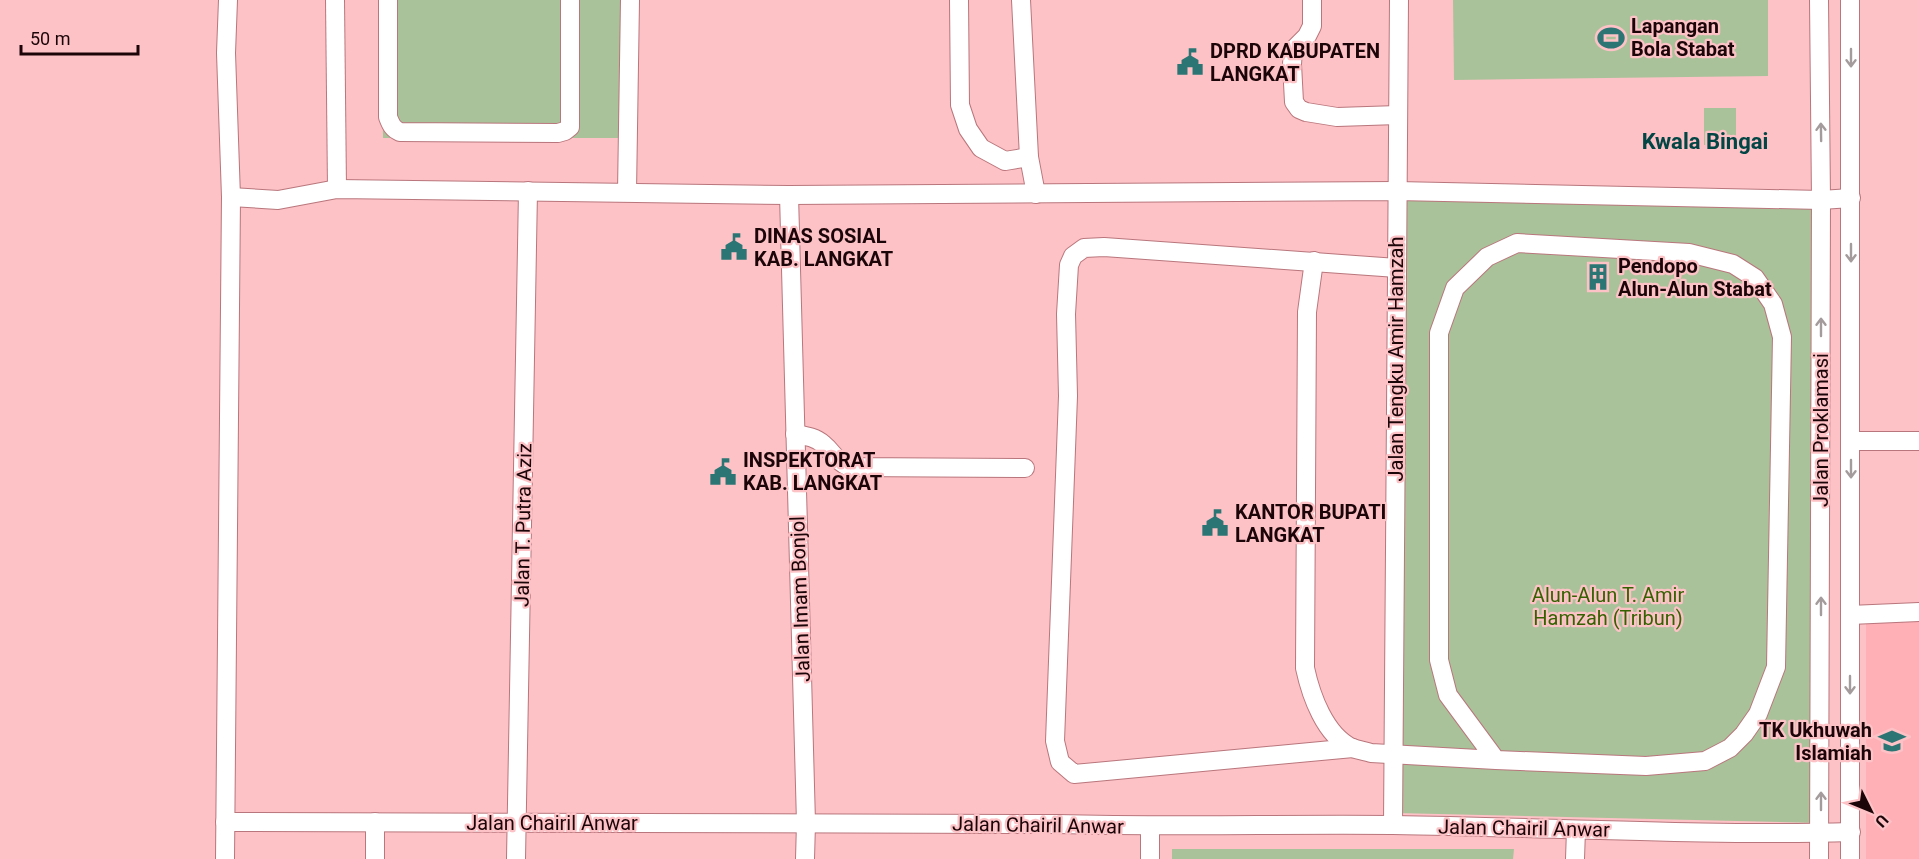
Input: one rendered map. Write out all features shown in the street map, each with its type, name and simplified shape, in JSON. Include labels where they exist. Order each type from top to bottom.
[{"type":"street","points":[[225,859],[231,197],[226,53],[228,0]]},
{"type":"street","points":[[335,0],[337,189]]},
{"type":"street","points":[[388,0],[388,117],[395,129],[400,132],[558,133],[570,127],[570,0]]},
{"type":"street","points":[[627,192],[630,0]]},
{"type":"street","points":[[959,0],[960,105],[968,129],[981,148],[1005,161],[1029,157]]},
{"type":"street","points":[[1021,0],[1029,157],[1036,194]]},
{"type":"street","points":[[1312,0],[1312,26],[1307,36],[1293,50],[1294,102],[1299,109],[1337,117],[1398,115]]},
{"type":"street","name":"Jalan Tengku Amir Hamzah","points":[[1392,825],[1399,0]]},
{"type":"street","name":"Jalan Proklamasi","points":[[1819,859],[1821,833],[1820,0]]},
{"type":"street","name":"Jalan Proklamasi","points":[[1850,0],[1850,859]]},
{"type":"street","points":[[231,197],[278,200],[337,189],[789,195],[1397,191],[1821,200],[1851,198]]},
{"type":"street","name":"Jalan T. Putra Aziz","points":[[516,859],[528,191]]},
{"type":"street","name":"Jalan Imam Bonjol","points":[[789,195],[806,859]]},
{"type":"street","points":[[1314,261],[1307,312],[1305,669],[1310,691],[1337,738],[1353,748],[1371,753],[1496,760],[1646,766],[1705,761],[1730,748],[1744,734],[1758,714],[1776,667],[1782,337],[1773,304],[1755,278],[1732,264],[1689,253],[1517,243],[1487,257],[1455,288],[1438,333],[1439,660],[1448,694],[1496,760]]},
{"type":"street","points":[[1353,748],[1074,774],[1060,762],[1055,741],[1068,396],[1066,314],[1069,265],[1073,256],[1084,248],[1104,247],[1396,268]]},
{"type":"street","points":[[795,434],[812,437],[824,444],[837,461],[849,467],[1025,468]]},
{"type":"street","points":[[1851,441],[1919,441]]},
{"type":"street","points":[[1850,615],[1919,612]]},
{"type":"street","name":"Jalan Chairil Anwar","points":[[225,822],[1392,825],[1576,830],[1851,832]]},
{"type":"street","points":[[375,822],[375,859]]},
{"type":"street","points":[[1149,826],[1150,859]]},
{"type":"street","points":[[1575,859],[1576,830]]},
{"type":"shaded area","name":"TK Ukhuwah Islamiah","points":[[1919,622],[1919,859],[1866,859],[1866,623]]},
{"type":"green space","points":[[382,0],[625,0],[624,138],[383,138]]},
{"type":"green space","name":"Lapangan Bola Stabat","points":[[1453,0],[1768,0],[1768,76],[1454,80]]},
{"type":"green space","points":[[1704,108],[1736,108],[1736,145],[1704,145]]},
{"type":"green space","name":"Alun-Alun T. Amir Hamzah (Tribun)","points":[[1401,196],[1818,204],[1818,823],[1395,813]]},
{"type":"green space","points":[[1172,849],[1514,849],[1513,859],[1172,859]]},
{"type":"place","name":"Lapangan Bola Stabat","points":[[1611,38]]},
{"type":"place","name":"DPRD KABUPATEN LANGKAT","points":[[1190,62]]},
{"type":"place","name":"DINAS SOSIAL KAB. LANGKAT","points":[[734,247]]},
{"type":"place","name":"Pendopo Alun-Alun Stabat","points":[[1598,277]]},
{"type":"place","name":"INSPEKTORAT KAB. LANGKAT","points":[[723,472]]},
{"type":"place","name":"KANTOR BUPATI LANGKAT","points":[[1215,523]]},
{"type":"place","name":"TK Ukhuwah Islamiah","points":[[1892,741]]},
{"type":"district","name":"Kwala Bingai","points":[[1705,141]]}]
